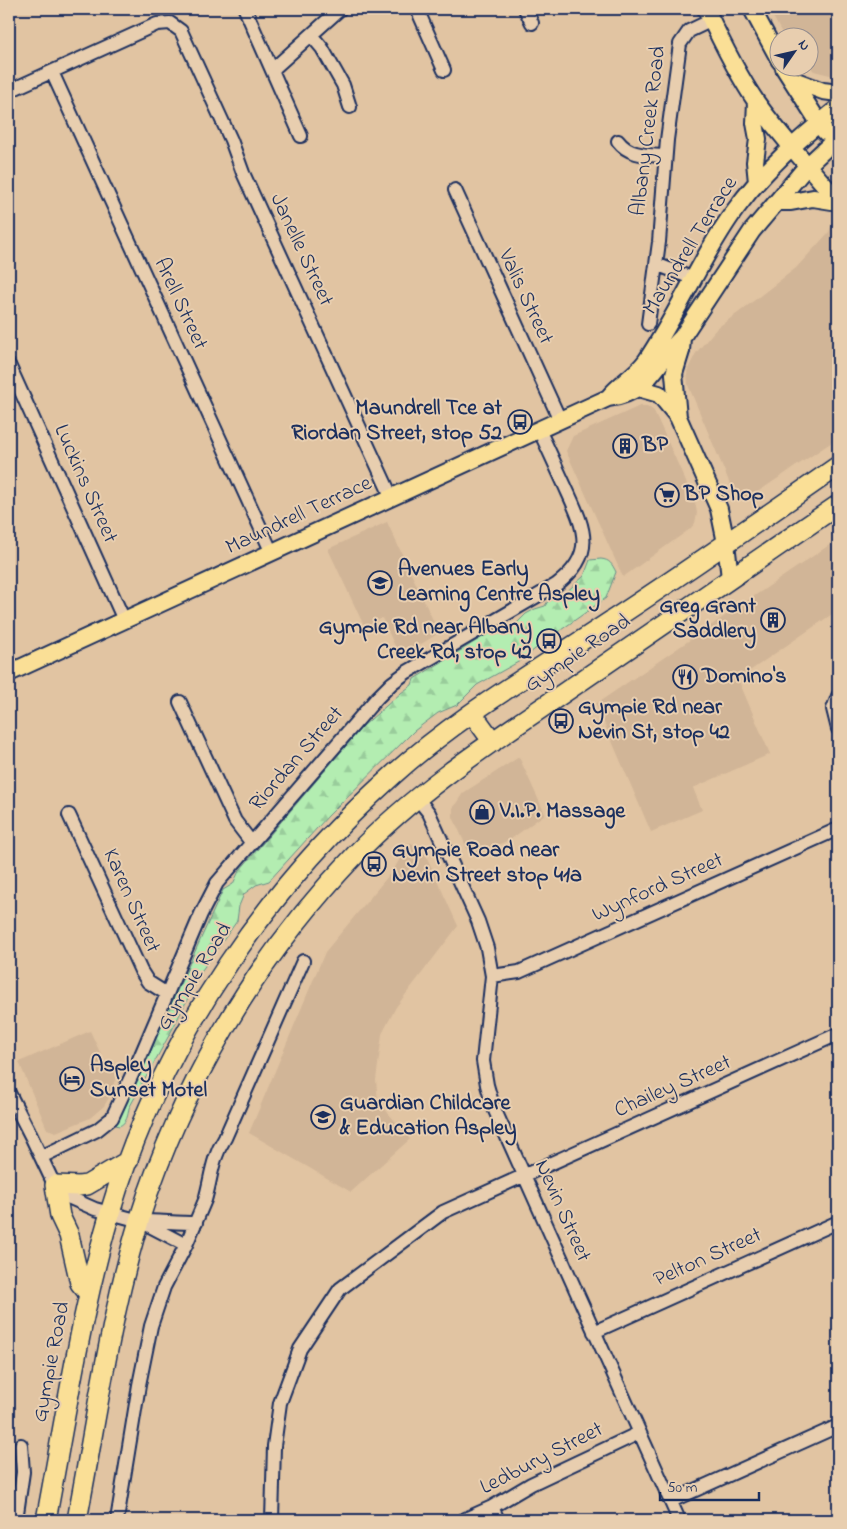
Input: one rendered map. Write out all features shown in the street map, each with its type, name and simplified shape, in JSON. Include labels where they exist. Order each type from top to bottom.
[{"type":"highway","name":"Gympie Road","points":[[46,1520],[88,1294],[110,1214],[128,1161],[153,1099],[192,1022],[272,902],[327,838],[393,775],[426,747],[472,713],[838,466]]},
{"type":"highway","name":"Gympie Road","points":[[77,1520],[123,1282],[147,1198],[160,1162],[188,1094],[217,1040],[256,977],[303,913],[375,835],[417,798],[493,742],[838,505]]},
{"type":"highway","points":[[472,713],[493,742]]},
{"type":"highway","points":[[88,1294],[80,1283],[69,1235],[60,1216],[55,1185],[88,1185],[128,1161]]},
{"type":"main road","points":[[752,9],[770,42]]},
{"type":"main road","name":"Albany Creek Road","points":[[709,14],[756,102],[791,148],[838,201]]},
{"type":"main road","points":[[790,78],[819,124],[836,143]]},
{"type":"main road","points":[[795,78],[823,91],[838,93]]},
{"type":"main road","points":[[756,102],[755,123],[758,139],[755,162],[757,182]]},
{"type":"main road","name":"Maundrell Terrace","points":[[608,398],[616,388],[636,373],[646,361],[735,210],[757,182],[791,148],[838,108]]},
{"type":"main road","name":"Maundrell Terrace","points":[[9,673],[608,398],[621,397],[638,388],[651,376],[672,346],[682,337],[752,231],[807,166],[836,143]]},
{"type":"main road","points":[[777,202],[791,202],[813,198],[838,201]]},
{"type":"main road","points":[[678,417],[674,374],[681,351],[682,337]]},
{"type":"main road","points":[[638,388],[659,394],[678,417],[719,509],[726,543],[730,578]]},
{"type":"street","points":[[245,9],[301,136]]},
{"type":"street","points":[[272,70],[340,9]]},
{"type":"street","points":[[417,9],[444,70]]},
{"type":"street","points":[[525,9],[532,24]]},
{"type":"street","name":"Albany Creek Road","points":[[648,324],[656,264],[665,156],[680,42],[689,31],[709,14]]},
{"type":"street","name":"Janelle Street","points":[[52,72],[157,24],[170,23],[181,31],[231,140],[243,173],[392,498]]},
{"type":"street","points":[[311,36],[322,48],[343,85],[350,107]]},
{"type":"street","points":[[9,91],[52,72]]},
{"type":"street","name":"Arell Street","points":[[52,72],[272,553]]},
{"type":"street","points":[[618,141],[630,152],[665,156]]},
{"type":"street","name":"Valis Street","points":[[455,190],[560,420]]},
{"type":"street","points":[[656,264],[694,279]]},
{"type":"street","name":"Luckins Street","points":[[9,364],[124,620]]},
{"type":"street","name":"Riordan Street","points":[[41,1157],[97,1130],[112,1118],[208,899],[217,883],[392,683],[433,656],[556,585],[571,574],[577,566],[584,539],[581,521],[539,430]]},
{"type":"street","points":[[838,696],[833,709],[838,729]]},
{"type":"street","points":[[180,702],[235,821],[251,842]]},
{"type":"street","name":"Nevin Street","points":[[417,798],[434,824],[478,922],[487,948],[492,976],[483,1060],[493,1106],[679,1520]]},
{"type":"street","name":"Karen Street","points":[[69,815],[141,971],[148,982],[167,994]]},
{"type":"street","name":"Wynford Street","points":[[492,976],[519,972],[838,829]]},
{"type":"street","points":[[117,1520],[151,1326],[164,1287],[196,1223],[210,1184],[214,1160],[262,1057],[303,961]]},
{"type":"street","name":"Chailey Street","points":[[272,1520],[274,1446],[280,1403],[300,1349],[340,1288],[443,1212],[838,1034]]},
{"type":"street","points":[[9,1093],[55,1185],[68,1197],[76,1202],[110,1214],[140,1222],[186,1244]]},
{"type":"street","points":[[140,1222],[196,1223]]},
{"type":"street","name":"Pelton Street","points":[[594,1332],[838,1222]]},
{"type":"street","points":[[671,1502],[838,1426]]},
{"type":"street","name":"Ledbury Street","points":[[463,1520],[492,1507],[531,1484],[639,1433]]},
{"type":"street","points":[[16,1520],[24,1472],[21,1445]]},
{"type":"street","points":[[492,1507],[498,1520]]},
{"type":"shaded area","points":[[769,9],[838,9],[838,77],[820,72],[820,28],[779,28]]},
{"type":"shaded area","points":[[834,218],[838,222],[838,438],[750,497],[736,498],[688,385],[687,371],[696,353],[717,328],[796,268],[829,232]]},
{"type":"shaded area","points":[[640,406],[647,406],[654,411],[695,502],[697,513],[695,523],[690,529],[623,577],[566,451],[573,436]]},
{"type":"shaded area","name":"Avenues Early Learning Centre Aspley","points":[[387,522],[439,633],[400,657],[382,618],[365,628],[328,549]]},
{"type":"shaded area","points":[[838,539],[838,610],[738,679],[770,754],[693,788],[702,810],[651,832],[596,704]]},
{"type":"shaded area","points":[[519,757],[545,814],[511,839],[471,857],[453,817],[453,808],[463,793]]},
{"type":"shaded area","points":[[409,843],[423,849],[458,926],[396,1007],[382,1034],[376,1080],[378,1101],[410,1139],[351,1192],[249,1133],[325,952],[394,869]]},
{"type":"shaded area","points":[[90,1031],[105,1063],[118,1069],[111,1094],[104,1106],[90,1118],[56,1132],[47,1129],[19,1062]]},
{"type":"green space","points":[[590,560],[607,560],[616,572],[606,598],[520,661],[477,685],[457,705],[438,713],[414,731],[328,816],[269,881],[256,885],[244,894],[239,906],[237,921],[202,970],[172,1030],[129,1108],[128,1116],[122,1125],[116,1125],[223,890],[233,884],[239,871],[363,726],[412,685],[414,679],[499,627],[516,624],[526,614],[545,606],[548,601],[563,595],[584,576]]},
{"type":"place","name":"Maundrell Tce at Riordan Street, stop 52","points":[[520,422]]},
{"type":"place","name":"BP","points":[[625,446]]},
{"type":"place","name":"BP Shop","points":[[667,495]]},
{"type":"place","name":"Avenues Early Learning Centre Aspley","points":[[380,583]]},
{"type":"place","name":"Greg Grant Saddlery","points":[[773,620]]},
{"type":"place","name":"Gympie Rd near Albany Creek Rd, stop 42","points":[[549,641]]},
{"type":"place","name":"Domino's","points":[[685,677]]},
{"type":"place","name":"Gympie Rd near Nevin St, stop 42","points":[[561,721]]},
{"type":"place","name":"V.I.P. Massage","points":[[482,812]]},
{"type":"place","name":"Gympie Road near Nevin Street stop 41a","points":[[374,864]]},
{"type":"place","name":"Aspley Sunset Motel","points":[[72,1079]]},
{"type":"place","name":"Guardian Childcare & Education Aspley","points":[[323,1117]]}]
